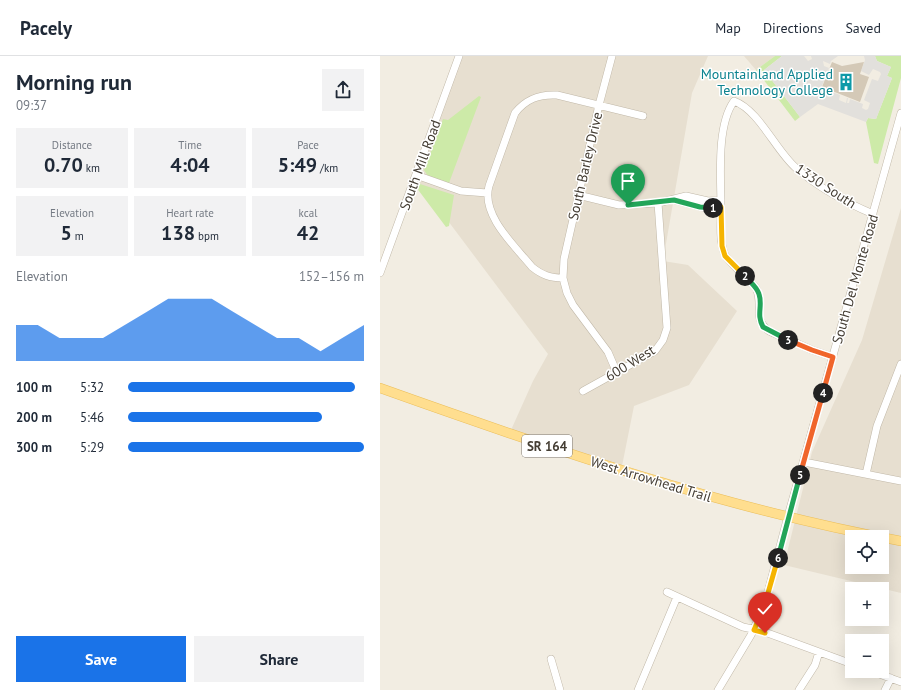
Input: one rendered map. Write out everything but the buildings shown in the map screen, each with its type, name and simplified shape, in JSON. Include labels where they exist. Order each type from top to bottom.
[{"type":"main road","name":"West Arrowhead Trail","points":[[380,388],[620,471],[706,496],[788,516]]},
{"type":"main road","name":"SR 164","points":[[788,516],[901,541]]},
{"type":"street","name":"South Mill Road","points":[[380,273],[460,56]]},
{"type":"street","name":"South Barley Drive","points":[[563,278],[564,259],[599,105],[612,56]]},
{"type":"street","points":[[617,373],[608,352],[572,305],[563,278],[546,276],[539,273],[532,267],[493,217],[488,203],[487,193],[516,114],[520,106],[529,100],[539,96],[556,95],[643,116]]},
{"type":"street","name":"1330 South","points":[[721,204],[719,180],[723,136],[729,108],[734,101],[740,103],[750,111],[796,168],[846,202],[873,214]]},
{"type":"street","name":"South Del Monte Road","points":[[718,690],[754,630],[767,598],[788,516],[901,113]]},
{"type":"street","points":[[416,175],[461,191],[487,193]]},
{"type":"street","points":[[578,196],[619,205],[658,203],[686,196],[721,204],[722,246],[725,256],[756,288],[760,303],[759,315],[763,327],[796,344],[833,357]]},
{"type":"street","name":"600 West","points":[[583,391],[655,351],[663,340],[667,328],[658,203]]},
{"type":"street","points":[[866,474],[877,426],[901,364]]},
{"type":"street","points":[[804,462],[901,481]]},
{"type":"street","points":[[667,592],[743,627],[762,631],[845,661]]},
{"type":"street","points":[[638,690],[677,597]]},
{"type":"street","points":[[798,690],[815,665],[819,652]]},
{"type":"street","points":[[551,659],[560,690]]},
{"type":"street","points":[[885,690],[891,678],[901,682]]},
{"type":"shaded area","points":[[460,56],[708,56],[692,93],[663,261],[688,265],[737,311],[689,385],[634,406],[622,466],[511,430],[533,381],[548,354],[415,177]]},
{"type":"shaded area","points":[[744,56],[775,56],[756,70]]},
{"type":"shaded area","points":[[782,56],[804,56],[808,61],[812,59],[811,56],[838,56],[831,61],[830,64],[823,61],[824,66],[829,68],[821,88],[840,95],[839,100],[846,103],[848,98],[847,103],[849,103],[850,99],[863,104],[862,108],[866,110],[868,109],[870,103],[864,100],[872,79],[878,81],[881,74],[873,69],[869,75],[861,71],[865,60],[864,56],[875,56],[877,61],[891,67],[887,76],[892,78],[876,119],[868,118],[866,122],[818,104],[800,117],[764,70]]},
{"type":"shaded area","points":[[901,208],[901,593],[889,590],[889,582],[855,582],[784,565],[812,452],[862,340]]},
{"type":"green space","points":[[775,56],[782,56],[764,70],[800,117],[795,121],[756,70]]},
{"type":"green space","points":[[875,56],[901,56],[901,78],[878,164],[874,163],[866,122],[868,118],[876,119],[892,78],[887,76],[891,67],[877,61]]},
{"type":"green space","points":[[479,96],[481,97],[449,183],[428,176],[424,170],[443,119],[448,120]]},
{"type":"green space","points":[[420,184],[454,195],[449,226],[446,227],[416,187]]},
{"type":"place","name":"Mountainland Applied Technology College","points":[[846,82]]},
{"type":"route","points":[[628,205],[658,203],[674,200],[678,203],[705,208],[721,207],[722,246],[725,256],[756,288],[760,303],[760,321],[763,327],[796,344],[833,357],[788,516],[767,598],[754,630],[765,633]]}]
